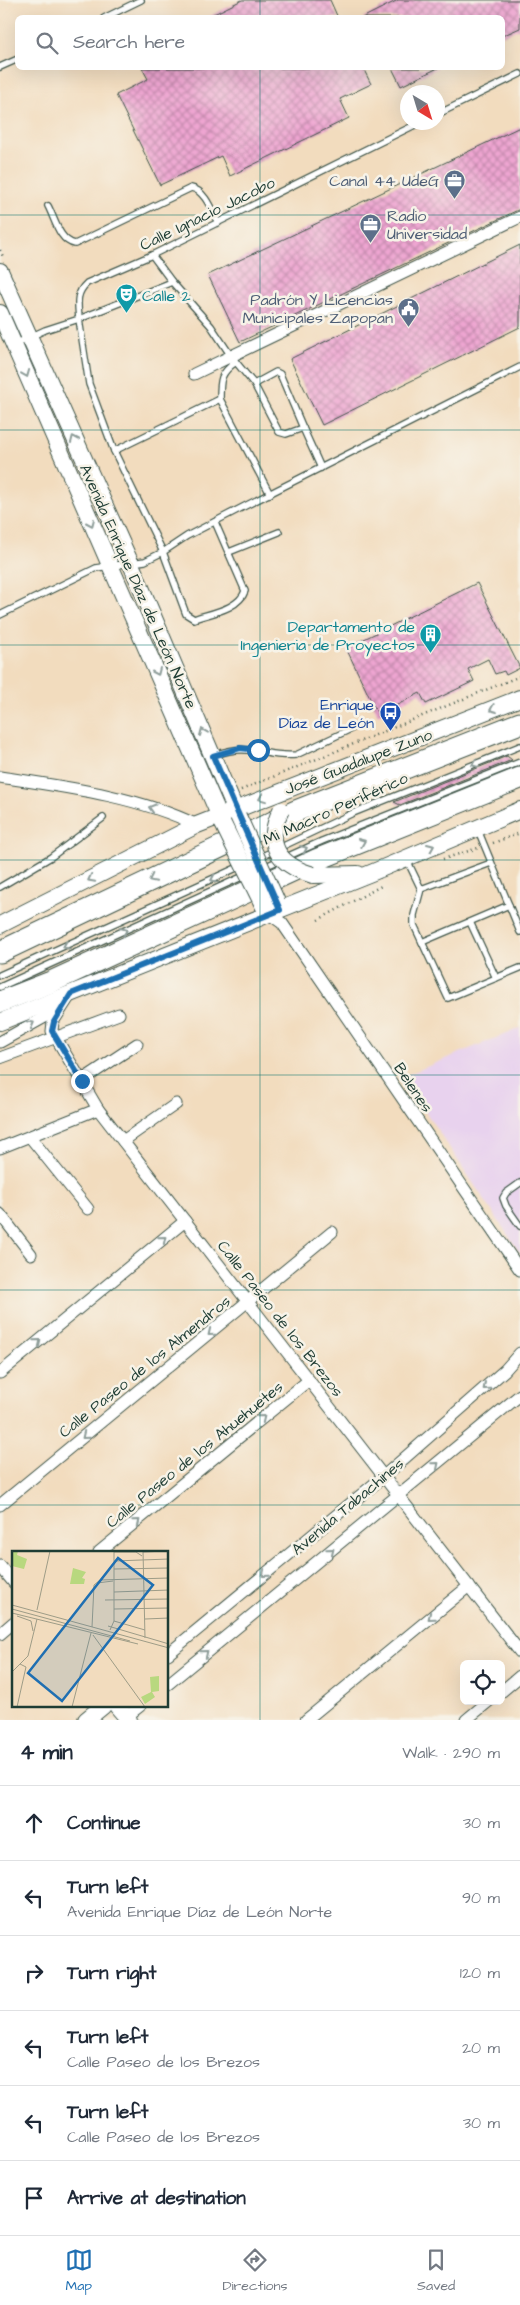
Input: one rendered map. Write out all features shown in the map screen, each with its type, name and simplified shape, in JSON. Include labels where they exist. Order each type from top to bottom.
[{"type":"highway","points":[[0,952],[296,811],[520,723]]},
{"type":"highway","points":[[0,1002],[51,982],[316,860],[520,778]]},
{"type":"street","points":[[194,374],[234,359],[520,217]]},
{"type":"street","name":"Avenida Enrique Díaz de León Norte","points":[[0,271],[130,564],[237,812],[274,911]]},
{"type":"street","name":"Avenida Enrique Díaz de León Norte","points":[[0,313],[221,820],[274,911]]},
{"type":"street","name":"José Guadalupe Zuno","points":[[0,924],[197,825],[221,820],[324,774],[520,698]]},
{"type":"street","points":[[324,774],[298,791],[281,810],[274,829],[276,849],[288,865],[312,875],[371,873]]},
{"type":"street","points":[[0,777],[55,785],[122,800],[158,810],[197,825]]},
{"type":"street","points":[[0,1022],[67,1001],[274,911],[371,873],[520,810]]},
{"type":"street","name":"Belenes","points":[[274,911],[520,1270]]},
{"type":"street","points":[[55,1039],[52,1031],[54,1022],[67,1001]]},
{"type":"street","points":[[0,1042],[67,1001]]},
{"type":"street","points":[[0,1058],[120,1014]]},
{"type":"street","name":"Calle Paseo de los Brezos","points":[[55,1039],[98,1109],[520,1652]]},
{"type":"street","points":[[82,1081],[137,1044]]},
{"type":"street","points":[[123,1141],[176,1104]]},
{"type":"street","points":[[0,1148],[98,1109]]},
{"type":"street","points":[[30,1136],[88,1209]]},
{"type":"street","points":[[0,1214],[31,1254]]},
{"type":"street","points":[[0,1373],[185,1221]]},
{"type":"street","name":"Calle Paseo de los Almendros","points":[[0,1505],[332,1232]]},
{"type":"street","name":"Avenida Tabachines","points":[[169,1653],[384,1476],[506,1370],[520,1353]]},
{"type":"street","name":"Calle Paseo de los Ahuehuetes","points":[[100,1551],[309,1380]]},
{"type":"street","name":"Avenida Tabachines","points":[[169,1683],[520,1396]]},
{"type":"street","points":[[0,1566],[12,1581]]},
{"type":"street","points":[[306,1720],[469,1586]]},
{"type":"street","points":[[0,1634],[12,1624]]},
{"type":"street","points":[[505,1689],[520,1676]]},
{"type":"street","points":[[466,1720],[484,1705]]},
{"type":"street","points":[[86,1720],[101,1708]]},
{"type":"street","points":[[124,1716],[137,1708]]},
{"type":"lane","points":[[110,15],[141,0]]},
{"type":"lane","points":[[0,67],[15,60]]},
{"type":"lane","points":[[445,111],[520,74]]},
{"type":"lane","name":"Calle Ignacio Jacobo","points":[[79,319],[77,298],[79,290],[87,283],[152,255],[405,130]]},
{"type":"lane","points":[[48,206],[63,237],[75,244],[191,188],[197,189],[202,194],[218,222]]},
{"type":"lane","points":[[152,255],[172,282],[211,326],[254,384],[282,434],[303,428]]},
{"type":"lane","points":[[14,345],[45,330],[79,319],[172,282]]},
{"type":"lane","points":[[79,319],[89,384],[114,452],[163,552],[186,614],[194,619],[237,603],[243,598],[245,591],[215,522]]},
{"type":"lane","points":[[234,359],[225,369],[220,382],[220,399],[270,494]]},
{"type":"lane","points":[[0,615],[96,568],[111,568],[144,561],[163,552],[187,536],[520,367]]},
{"type":"lane","points":[[254,384],[276,372],[280,374],[321,468]]},
{"type":"lane","points":[[114,452],[220,399]]},
{"type":"lane","points":[[229,552],[279,532]]},
{"type":"lane","points":[[213,756],[240,748],[286,756],[296,755],[355,727]]},
{"type":"lane","name":"Mi Macro Periférico","points":[[0,975],[185,893],[353,813],[520,746]]},
{"type":"lane","name":"Mi Macro Periférico","points":[[259,870],[322,841],[520,762]]},
{"type":"lane","points":[[0,887],[51,858],[103,818]]},
{"type":"lane","points":[[477,828],[520,932]]},
{"type":"lane","points":[[406,858],[422,889],[414,915],[414,926],[448,998],[520,968]]},
{"type":"lane","points":[[422,889],[491,863]]},
{"type":"lane","points":[[0,987],[250,874]]},
{"type":"lane","points":[[422,942],[509,905]]},
{"type":"lane","points":[[470,922],[496,978]]},
{"type":"lane","points":[[520,1183],[506,1193],[503,1198],[506,1206],[520,1226]]},
{"type":"shaded area","points":[[520,1028],[520,1253],[402,1077]]},
{"type":"building","points":[[242,0],[330,0],[337,15],[212,15]]},
{"type":"building","points":[[398,0],[520,0],[520,28],[505,35],[505,15],[368,15]]},
{"type":"building","points":[[143,70],[364,70],[371,84],[340,99],[349,118],[230,176],[221,156],[160,185],[116,95],[148,79]]},
{"type":"building","points":[[393,70],[434,70],[400,85]]},
{"type":"building","points":[[520,127],[520,209],[240,342],[208,275]]},
{"type":"building","points":[[520,245],[520,327],[322,425],[290,359]]},
{"type":"building","name":"Departamento de Ingenieria de Proyectos","points":[[477,583],[520,668],[506,675],[504,671],[495,674],[488,659],[468,669],[474,681],[426,704],[420,693],[378,715],[346,648]]},
{"type":"building","points":[[507,756],[512,760],[400,805],[394,802]]},
{"type":"place","name":"Canal 44 UdeG","points":[[455,199]]},
{"type":"place","name":"Radio Universidad","points":[[371,243]]},
{"type":"place","name":"Calle 2","points":[[126,314]]},
{"type":"place","name":"Padrón Y Licencias Municipales Zapopan","points":[[409,327]]},
{"type":"place","name":"Departamento de Ingenieria de Proyectos","points":[[431,654]]},
{"type":"place","name":"Enrique Díaz de León","points":[[390,732]]},
{"type":"route","points":[[82,1081],[55,1039],[52,1031],[54,1022],[71,994],[280,910],[213,756],[227,750],[240,748],[258,750]]}]
